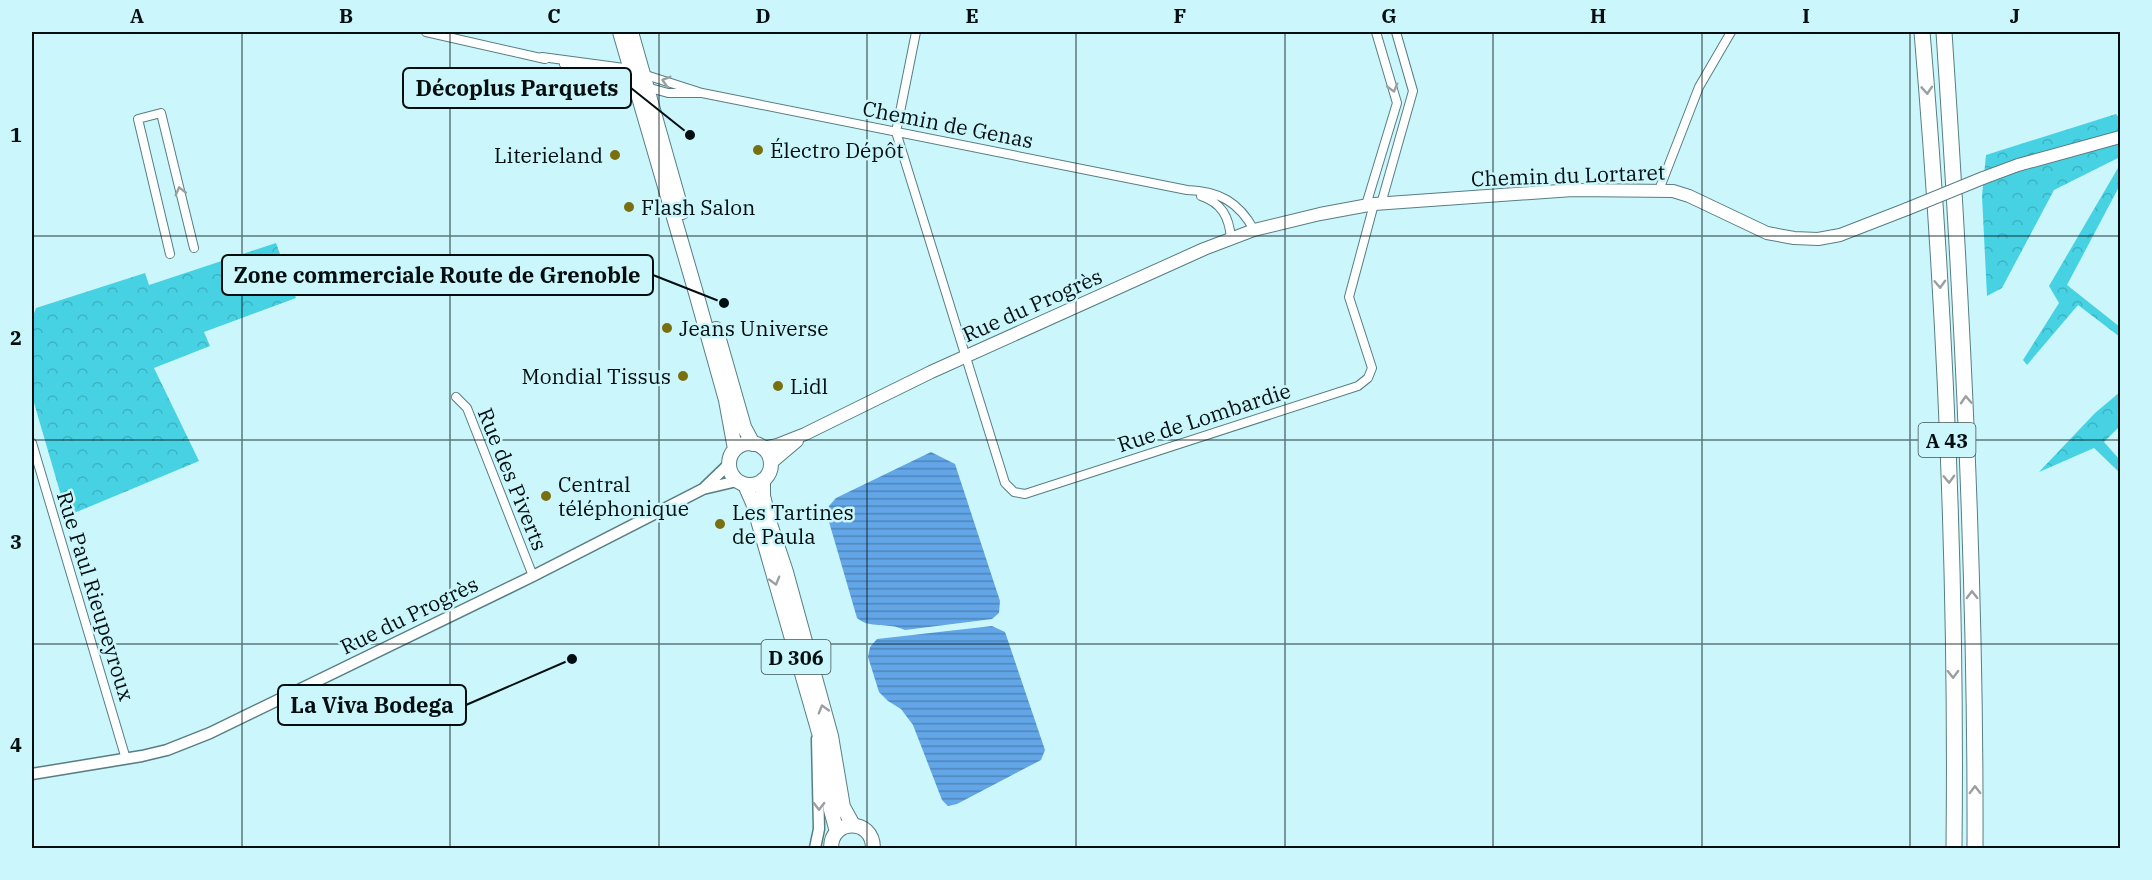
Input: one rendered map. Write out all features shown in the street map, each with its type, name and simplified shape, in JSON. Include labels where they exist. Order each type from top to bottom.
[{"type":"highway","name":"A 43","points":[[1922,32],[1937,235],[1947,424],[1953,667],[1954,849]]},
{"type":"highway","name":"A 43","points":[[1944,32],[1968,439],[1974,663],[1975,849]]},
{"type":"main road","points":[[620,32],[639,79],[744,427],[771,463],[764,480],[758,484],[741,483],[730,470],[729,464],[735,449],[723,389],[639,79],[632,34]]},
{"type":"main road","name":"Chemin du Lortaret","points":[[1279,224],[1374,204],[1573,190],[1659,190],[1689,196],[1767,233],[1794,238],[1818,239],[1840,235],[2018,165],[2121,137]]},
{"type":"main road","name":"Rue du Progrès","points":[[757,446],[777,446],[931,372],[1232,238],[1279,224]]},
{"type":"main road","name":"Rue du Progrès","points":[[771,463],[805,434]]},
{"type":"main road","points":[[735,449],[740,446],[757,446]]},
{"type":"main road","name":"D 306","points":[[764,480],[763,496],[770,524],[786,572],[831,736],[843,807],[853,825]]},
{"type":"main road","name":"D 306","points":[[741,483],[753,503],[824,750],[831,810],[837,832]]},
{"type":"main road","points":[[831,849],[833,837],[837,832],[853,825],[859,826],[869,834],[873,849]]},
{"type":"street","name":"Chemin de Genas","points":[[426,32],[702,93],[1187,190],[1217,202],[1228,219],[1232,238]]},
{"type":"street","points":[[916,32],[896,132],[966,357]]},
{"type":"street","points":[[1374,204],[1397,103],[1376,32]]},
{"type":"street","points":[[1374,204],[1413,91],[1396,32]]},
{"type":"street","points":[[1659,190],[1700,87],[1731,32]]},
{"type":"street","name":"Chemin de Genas","points":[[542,57],[639,79],[668,93],[702,93]]},
{"type":"street","points":[[170,254],[138,119],[161,113],[194,248]]},
{"type":"street","name":"Chemin de Genas","points":[[1187,190],[1202,190],[1226,199],[1242,210],[1254,230]]},
{"type":"street","name":"Rue de Lombardie","points":[[966,357],[1005,483],[1014,492],[1025,494],[1358,386],[1368,378],[1372,368],[1348,297],[1374,204]]},
{"type":"street","name":"Rue des Piverts","points":[[456,398],[467,408],[533,576]]},
{"type":"street","name":"Rue Paul Rieupeyroux","points":[[32,442],[126,759]]},
{"type":"street","name":"Rue du Progrès","points":[[32,774],[167,750],[210,733],[533,576],[703,489],[729,464]]},
{"type":"street","name":"Rue du Progrès","points":[[703,489],[741,483]]},
{"type":"street","points":[[815,849],[819,829],[816,726]]},
{"type":"green space","points":[[2116,114],[2120,119],[2120,157],[2054,190],[2002,288],[1987,296],[1982,196],[1986,155]]},
{"type":"green space","points":[[2118,168],[2120,169],[2120,185],[2067,285],[2120,327],[2120,337],[2078,305],[2027,365],[2023,360],[2059,303],[2049,286]]},
{"type":"green space","points":[[276,243],[296,298],[204,332],[210,346],[154,368],[199,461],[67,516],[32,396],[32,319],[36,308],[145,273],[149,285]]},
{"type":"green space","points":[[2120,392],[2120,426],[2104,442],[2120,460],[2119,472],[2094,448],[2039,472],[2095,413]]},
{"type":"shaded area","points":[[931,452],[955,464],[1000,601],[999,613],[992,619],[905,630],[867,623],[857,618],[827,515],[829,506],[836,498]]},
{"type":"shaded area","points":[[992,626],[1005,632],[1045,750],[1041,760],[957,804],[948,806],[942,800],[913,725],[901,709],[879,692],[868,657],[870,647],[877,639]]},
{"type":"place","name":"Décoplus Parquets","points":[[690,135]]},
{"type":"place","name":"Électro Dépôt","points":[[758,150]]},
{"type":"place","name":"Literieland","points":[[615,155]]},
{"type":"place","name":"Flash Salon","points":[[629,207]]},
{"type":"place","name":"Zone commerciale Route de Grenoble","points":[[724,303]]},
{"type":"place","name":"Jeans Universe","points":[[667,328]]},
{"type":"place","name":"Mondial Tissus","points":[[683,376]]},
{"type":"place","name":"Lidl","points":[[778,386]]},
{"type":"place","name":"Central téléphonique","points":[[546,496]]},
{"type":"place","name":"Les Tartines de Paula","points":[[720,524]]},
{"type":"place","name":"La Viva Bodega","points":[[572,659]]}]
